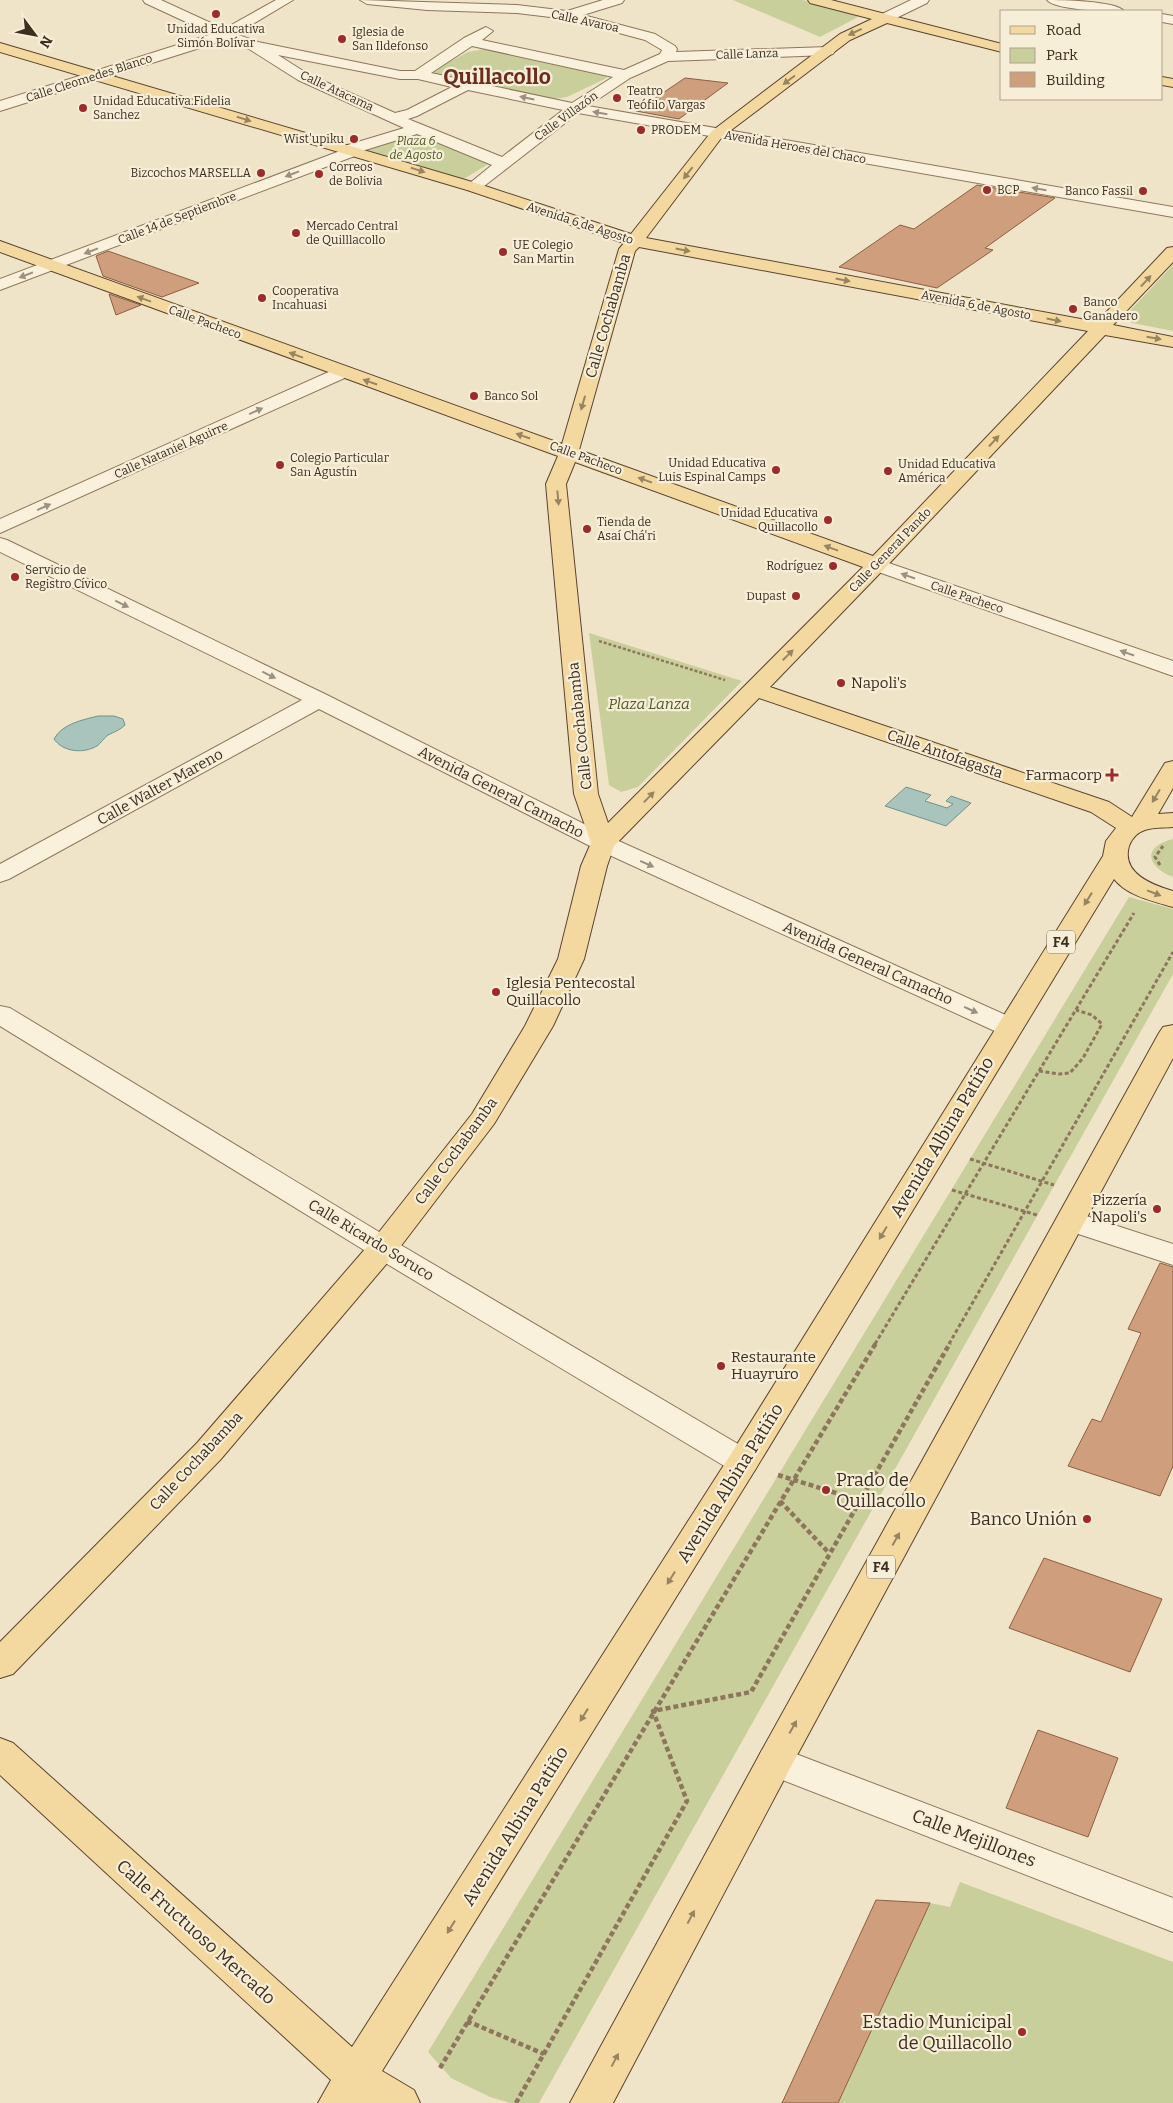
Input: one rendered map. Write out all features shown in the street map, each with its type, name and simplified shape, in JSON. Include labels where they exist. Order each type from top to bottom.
[{"type":"main road","points":[[815,0],[1000,47]]},
{"type":"main road","name":"Calle Cochabamba","points":[[0,1664],[209,1451],[383,1248],[484,1118],[539,1026],[571,959],[594,866],[603,844],[586,794],[556,484],[569,452],[627,249],[717,134],[845,37],[885,18]]},
{"type":"main road","name":"Avenida 6 de Agosto","points":[[0,47],[473,187],[635,241],[1173,342]]},
{"type":"main road","name":"Calle Pacheco","points":[[0,246],[342,372],[569,452],[877,565]]},
{"type":"main road","name":"Calle General Pando","points":[[603,844],[877,565],[1173,252]]},
{"type":"main road","name":"Calle Antofagasta","points":[[754,689],[1100,807],[1136,826]]},
{"type":"main road","name":"F4","points":[[1114,858],[1116,845],[1136,826],[1173,768]]},
{"type":"main road","points":[[1136,826],[1173,820]]},
{"type":"main road","points":[[1114,858],[1120,872],[1135,884],[1155,894],[1173,899]]},
{"type":"main road","name":"Avenida Albina Patiño","points":[[348,2090],[743,1462],[1114,858]]},
{"type":"main road","name":"F4","points":[[592,2103],[775,1761],[1173,1033]]},
{"type":"main road","name":"Calle Fructuoso Mercado","points":[[0,1753],[348,2090],[399,2103]]},
{"type":"street","name":"Calle Atacama","points":[[150,0],[225,35],[254,46],[303,77],[418,129],[502,163]]},
{"type":"street","name":"Calle Cleomedes Blanco","points":[[0,106],[225,35],[286,0]]},
{"type":"street","name":"Calle Avaroa","points":[[367,0],[427,6],[517,9],[568,15],[650,37],[670,49],[666,57]]},
{"type":"street","points":[[418,75],[501,22],[529,0]]},
{"type":"street","points":[[568,15],[617,0]]},
{"type":"street","name":"Calle Cochabamba","points":[[885,18],[922,0]]},
{"type":"street","points":[[1054,0],[1111,10]]},
{"type":"street","points":[[469,41],[625,75]]},
{"type":"street","name":"Avenida Heroes del Chaco","points":[[254,46],[400,75],[418,75],[575,108],[717,134],[1173,212]]},
{"type":"street","name":"Calle Lanza","points":[[666,57],[828,51]]},
{"type":"street","name":"Calle Villazón","points":[[473,187],[575,108],[625,75],[666,57]]},
{"type":"street","points":[[303,77],[344,64]]},
{"type":"street","points":[[395,118],[412,113],[466,85]]},
{"type":"street","name":"Calle 14 de Septiembre","points":[[0,285],[350,150],[418,129]]},
{"type":"street","name":"Calle Nataniel Aguirre","points":[[0,527],[342,372]]},
{"type":"street","name":"Avenida General Camacho","points":[[0,544],[320,700],[603,844],[1009,1027]]},
{"type":"street","name":"Calle Pacheco","points":[[877,565],[1173,669]]},
{"type":"street","name":"Calle Walter Mareno","points":[[0,874],[320,700]]},
{"type":"street","name":"Calle Ricardo Soruco","points":[[0,1014],[383,1248],[743,1462]]},
{"type":"street","points":[[1071,1221],[1173,1255]]},
{"type":"street","name":"Calle Mejillones","points":[[775,1761],[1173,1915]]},
{"type":"path","points":[[570,632],[754,689]]},
{"type":"path","points":[[1161,847],[1155,857],[1162,868]]},
{"type":"path","points":[[440,2068],[1139,905]]},
{"type":"path","points":[[653,1711],[751,1692],[1173,952]]},
{"type":"path","points":[[1039,1071],[1055,1074],[1070,1073],[1077,1067],[1102,1024],[1092,1014],[1076,1010]]},
{"type":"path","points":[[970,1159],[1055,1185]]},
{"type":"path","points":[[952,1190],[1037,1215]]},
{"type":"path","points":[[778,1475],[875,1505]]},
{"type":"path","points":[[780,1501],[829,1553]]},
{"type":"path","points":[[516,2103],[687,1801],[653,1711]]},
{"type":"path","points":[[467,2021],[544,2054]]},
{"type":"green space","points":[[733,0],[803,0],[856,14],[858,17],[820,37]]},
{"type":"green space","points":[[485,49],[605,74],[607,78],[567,97],[554,99],[435,74],[434,70],[468,52]]},
{"type":"green space","name":"Plaza 6 de Agosto","points":[[415,131],[490,163],[464,179],[360,148]]},
{"type":"green space","points":[[1173,265],[1173,331],[1132,323],[1123,318]]},
{"type":"green space","name":"Plaza Lanza","points":[[589,633],[742,681],[638,787],[621,792],[609,785]]},
{"type":"green space","points":[[1173,839],[1173,877],[1157,868],[1151,857],[1156,847],[1163,842]]},
{"type":"green space","name":"Prado de Quillacollo","points":[[1129,897],[1173,909],[1173,974],[539,2103],[510,2103],[490,2097],[451,2078],[428,2052]]},
{"type":"green space","name":"Estadio Municipal de Quillacollo","points":[[960,1882],[1173,1962],[1173,2103],[838,2103],[930,1903],[950,1907]]},
{"type":"water","points":[[98,716],[114,716],[123,719],[125,725],[108,735],[92,749],[80,751],[68,749],[54,739],[67,726]]},
{"type":"water","points":[[906,787],[931,795],[925,801],[947,808],[953,804],[946,801],[951,796],[971,803],[946,826],[885,806]]},
{"type":"building","points":[[685,78],[728,83],[679,119],[636,111]]},
{"type":"building","points":[[977,185],[1055,198],[985,248],[993,250],[937,288],[839,267],[900,225],[914,229]]},
{"type":"building","points":[[108,251],[199,283],[162,297],[103,276],[96,256]]},
{"type":"building","points":[[109,294],[141,305],[116,315]]},
{"type":"building","points":[[1160,1263],[1173,1267],[1173,1466],[1160,1496],[1068,1466],[1092,1419],[1101,1422],[1141,1333],[1128,1329]]},
{"type":"building","points":[[1044,1558],[1162,1599],[1130,1672],[1009,1628]]},
{"type":"building","points":[[1038,1730],[1118,1758],[1088,1837],[1006,1808]]},
{"type":"building","points":[[876,1900],[930,1903],[838,2103],[782,2103]]},
{"type":"place","name":"Unidad Educativa Simón Bolívar","points":[[216,14]]},
{"type":"place","name":"Iglesia de San Ildefonso","points":[[342,39]]},
{"type":"place","name":"Teatro Teófilo Vargas","points":[[617,98]]},
{"type":"place","name":"Unidad Educativa.Fidelia Sanchez","points":[[83,108]]},
{"type":"place","name":"PRODEM","points":[[641,130]]},
{"type":"place","name":"Wist'upiku","points":[[354,139]]},
{"type":"place","name":"Bizcochos MARSELLA","points":[[261,173]]},
{"type":"place","name":"Correos de Bolivia","points":[[319,174]]},
{"type":"place","name":"BCP","points":[[987,190]]},
{"type":"place","name":"Banco Fassil","points":[[1143,191]]},
{"type":"place","name":"Mercado Central de Quilllacollo","points":[[296,233]]},
{"type":"place","name":"UE Colegio San Martin","points":[[503,252]]},
{"type":"place","name":"Cooperativa Incahuasi","points":[[262,298]]},
{"type":"place","name":"Banco Ganadero","points":[[1073,309]]},
{"type":"place","name":"Banco Sol","points":[[474,396]]},
{"type":"place","name":"Colegio Particular San Agustín","points":[[280,465]]},
{"type":"place","name":"Unidad Educativa Luis Espinal Camps","points":[[776,470]]},
{"type":"place","name":"Unidad Educativa América","points":[[888,471]]},
{"type":"place","name":"Unidad Educativa Quillacollo","points":[[828,520]]},
{"type":"place","name":"Tienda de Asaí Chá'ri","points":[[587,529]]},
{"type":"place","name":"Rodríguez","points":[[833,566]]},
{"type":"place","name":"Servicio de Registro Cívico","points":[[15,577]]},
{"type":"place","name":"Dupast","points":[[796,596]]},
{"type":"place","name":"Napoli's","points":[[841,683]]},
{"type":"place","name":"Farmacorp","points":[[1112,775]]},
{"type":"place","name":"Iglesia Pentecostal Quillacollo","points":[[496,992]]},
{"type":"place","name":"Pizzería Napoli's","points":[[1157,1209]]},
{"type":"place","name":"Restaurante Huayruro","points":[[721,1366]]},
{"type":"place","name":"Prado de Quillacollo","points":[[826,1490]]},
{"type":"place","name":"Banco Unión","points":[[1087,1519]]},
{"type":"place","name":"Estadio Municipal de Quillacollo","points":[[1022,2032]]},
{"type":"district","name":"Quillacollo","points":[[497,77]]}]
